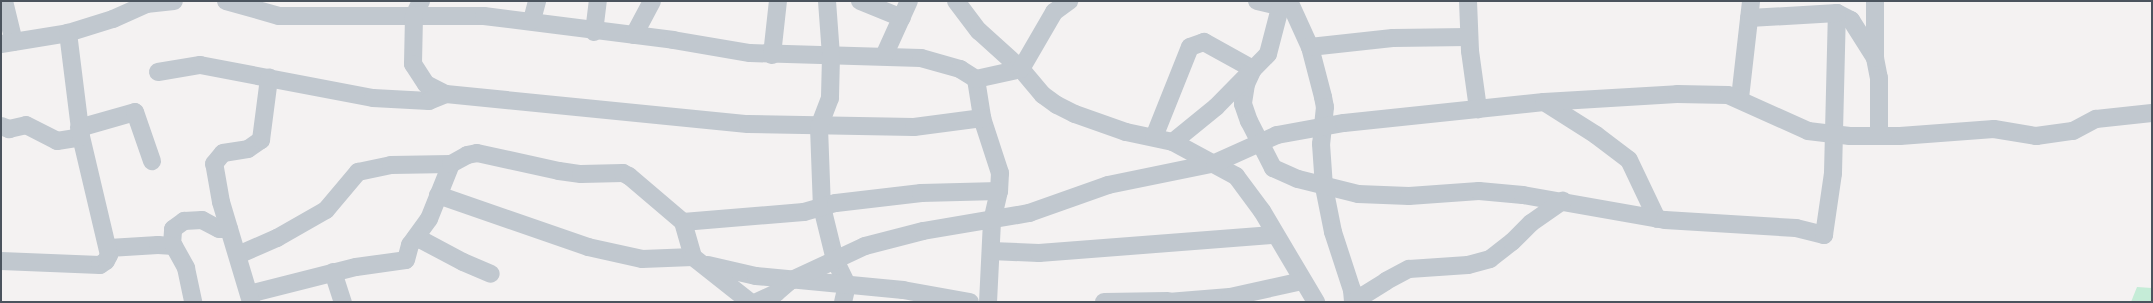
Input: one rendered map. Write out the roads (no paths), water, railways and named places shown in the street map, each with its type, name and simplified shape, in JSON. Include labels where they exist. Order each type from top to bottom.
[{"type":"street","points":[[4,1],[8,43],[68,32],[113,19],[138,4],[174,1]]},
{"type":"street","points":[[226,1],[279,16],[418,9],[486,8],[532,20],[594,32],[634,34],[772,55],[884,56],[937,60],[960,69],[976,79],[1021,69],[1054,12],[1069,1]]},
{"type":"street","points":[[532,20],[537,1]]},
{"type":"street","points":[[594,32],[598,1]]},
{"type":"street","points":[[634,34],[652,1]]},
{"type":"street","points":[[772,55],[778,1]]},
{"type":"street","points":[[826,1],[831,56],[830,98],[819,127],[822,207],[835,260],[847,285],[843,302]]},
{"type":"street","points":[[860,1],[902,18]]},
{"type":"street","points":[[884,56],[910,1]]},
{"type":"street","points":[[956,1],[980,31],[1021,69],[1043,95],[1075,114],[1126,132],[1173,142],[1236,176],[1246,187],[1316,302]]},
{"type":"street","points":[[1257,1],[1287,6]]},
{"type":"street","points":[[1468,1],[1468,36],[1478,109]]},
{"type":"street","points":[[1875,1],[1875,58],[1879,78],[1879,136]]},
{"type":"street","points":[[1287,6],[1310,47],[1325,107],[1322,128],[1324,187],[1333,232],[1353,302],[1386,281],[1409,269],[1468,265],[1490,259],[1512,242],[1531,223],[1563,201]]},
{"type":"street","points":[[1173,142],[1216,107],[1253,69],[1271,47],[1287,6]]},
{"type":"street","points":[[418,9],[412,55],[415,68],[426,84],[446,94],[518,99],[578,109],[718,123],[819,127],[914,127],[982,118]]},
{"type":"street","points":[[1740,98],[1750,9],[1837,13],[1851,20],[1875,58]]},
{"type":"street","points":[[1253,69],[1246,84],[1243,104],[1273,168],[1278,172],[1324,187],[1358,194],[1409,196],[1479,191],[1563,201],[1657,219],[1796,228],[1824,235],[1831,201],[1837,13]]},
{"type":"street","points":[[1,261],[100,265],[108,259],[109,248],[99,218],[80,132],[68,32]]},
{"type":"street","points":[[1310,47],[1339,42],[1398,38],[1468,36]]},
{"type":"street","points":[[1154,137],[1190,47],[1204,42],[1253,69]]},
{"type":"street","points":[[158,72],[200,65],[373,98],[429,101],[446,94]]},
{"type":"street","points":[[269,78],[260,140],[248,149],[223,153],[214,164],[229,230],[238,255],[250,298],[334,272],[406,260],[410,245],[429,219],[451,164]]},
{"type":"street","points":[[976,79],[982,118],[1000,173],[999,191],[992,221],[988,302]]},
{"type":"street","points":[[757,302],[776,293],[790,281],[865,246],[923,232],[992,221],[1028,213],[1108,185],[1214,163],[1260,141],[1298,130],[1322,128],[1344,123],[1544,102],[1677,94],[1719,94],[1740,98],[1808,131],[1879,136],[1994,128],[2036,136],[2073,130],[2096,120],[2152,113]]},
{"type":"street","points":[[1544,102],[1596,135],[1629,160],[1657,219]]},
{"type":"street","points":[[1,126],[10,128],[26,125],[57,141],[135,112],[152,161]]},
{"type":"street","points":[[238,255],[277,238],[326,210],[358,172],[391,165],[451,164],[466,155],[482,153],[559,171],[581,174],[623,173],[683,222],[697,260],[750,302]]},
{"type":"street","points":[[683,222],[785,214],[822,207],[921,193],[999,191]]},
{"type":"street","points":[[438,195],[588,246],[642,259],[697,260],[790,281],[847,285],[930,298],[970,302]]},
{"type":"street","points":[[172,245],[173,229],[184,222],[202,220],[219,229],[229,230]]},
{"type":"street","points":[[991,251],[1039,253],[1274,235]]},
{"type":"street","points":[[416,237],[463,262],[491,274]]},
{"type":"street","points":[[109,248],[172,245],[176,248],[186,268],[193,302]]},
{"type":"street","points":[[334,272],[343,302]]},
{"type":"street","points":[[1104,302],[1168,302],[1230,297],[1302,281]]}]
